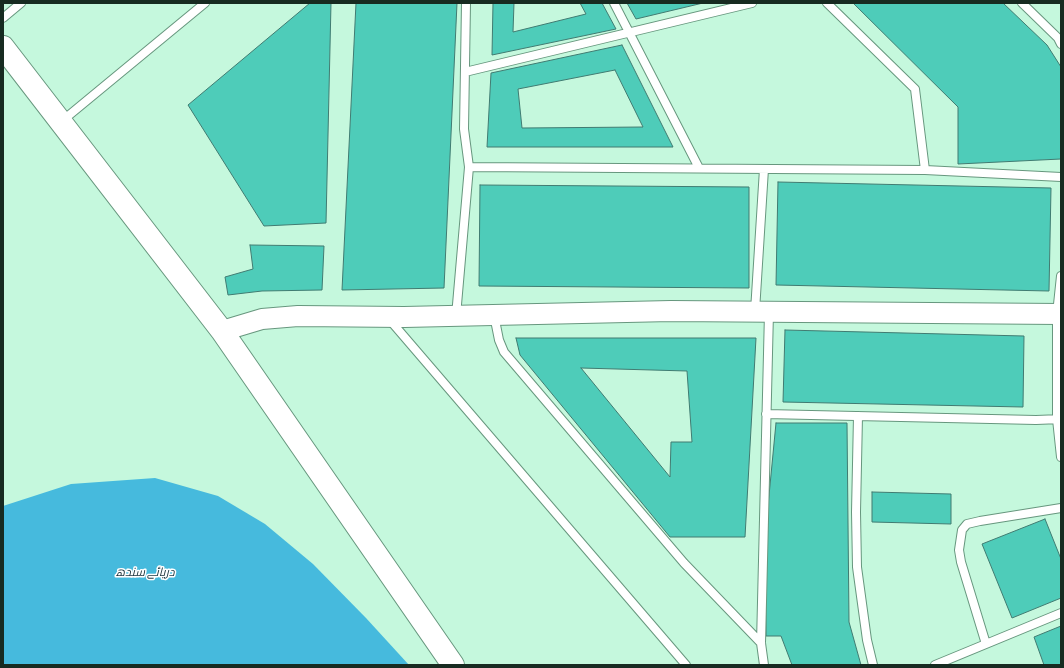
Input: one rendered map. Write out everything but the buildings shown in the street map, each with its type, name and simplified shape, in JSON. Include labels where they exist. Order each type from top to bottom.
[{"type":"main road","points":[[3,47],[222,331],[453,665]]},
{"type":"street","points":[[222,331],[262,319],[298,316],[387,317],[671,311],[1059,314]]},
{"type":"lane","points":[[3,18],[21,3]]},
{"type":"lane","points":[[61,122],[205,3]]},
{"type":"lane","points":[[456,316],[470,167],[464,129],[466,3]]},
{"type":"lane","points":[[614,3],[700,168]]},
{"type":"lane","points":[[465,72],[752,3]]},
{"type":"lane","points":[[827,3],[915,89],[925,170]]},
{"type":"lane","points":[[1022,3],[1058,38],[1061,44]]},
{"type":"lane","points":[[470,167],[925,170],[1061,177]]},
{"type":"lane","points":[[764,169],[762,312],[766,414],[761,643],[764,665]]},
{"type":"lane","points":[[1061,276],[1059,314],[1059,419],[1061,457]]},
{"type":"lane","points":[[494,315],[498,340],[504,352],[684,563],[761,643]]},
{"type":"lane","points":[[387,317],[686,665]]},
{"type":"lane","points":[[766,414],[1059,419]]},
{"type":"lane","points":[[858,416],[856,512],[857,567],[867,640],[873,665]]},
{"type":"lane","points":[[986,644],[961,562],[959,550],[962,530],[967,524],[980,521],[1061,508]]},
{"type":"lane","points":[[934,665],[1061,613]]},
{"type":"water","name":"دریائے سندھ","points":[[155,478],[218,496],[265,524],[313,564],[366,618],[409,665],[3,665],[3,506],[71,484]]}]
